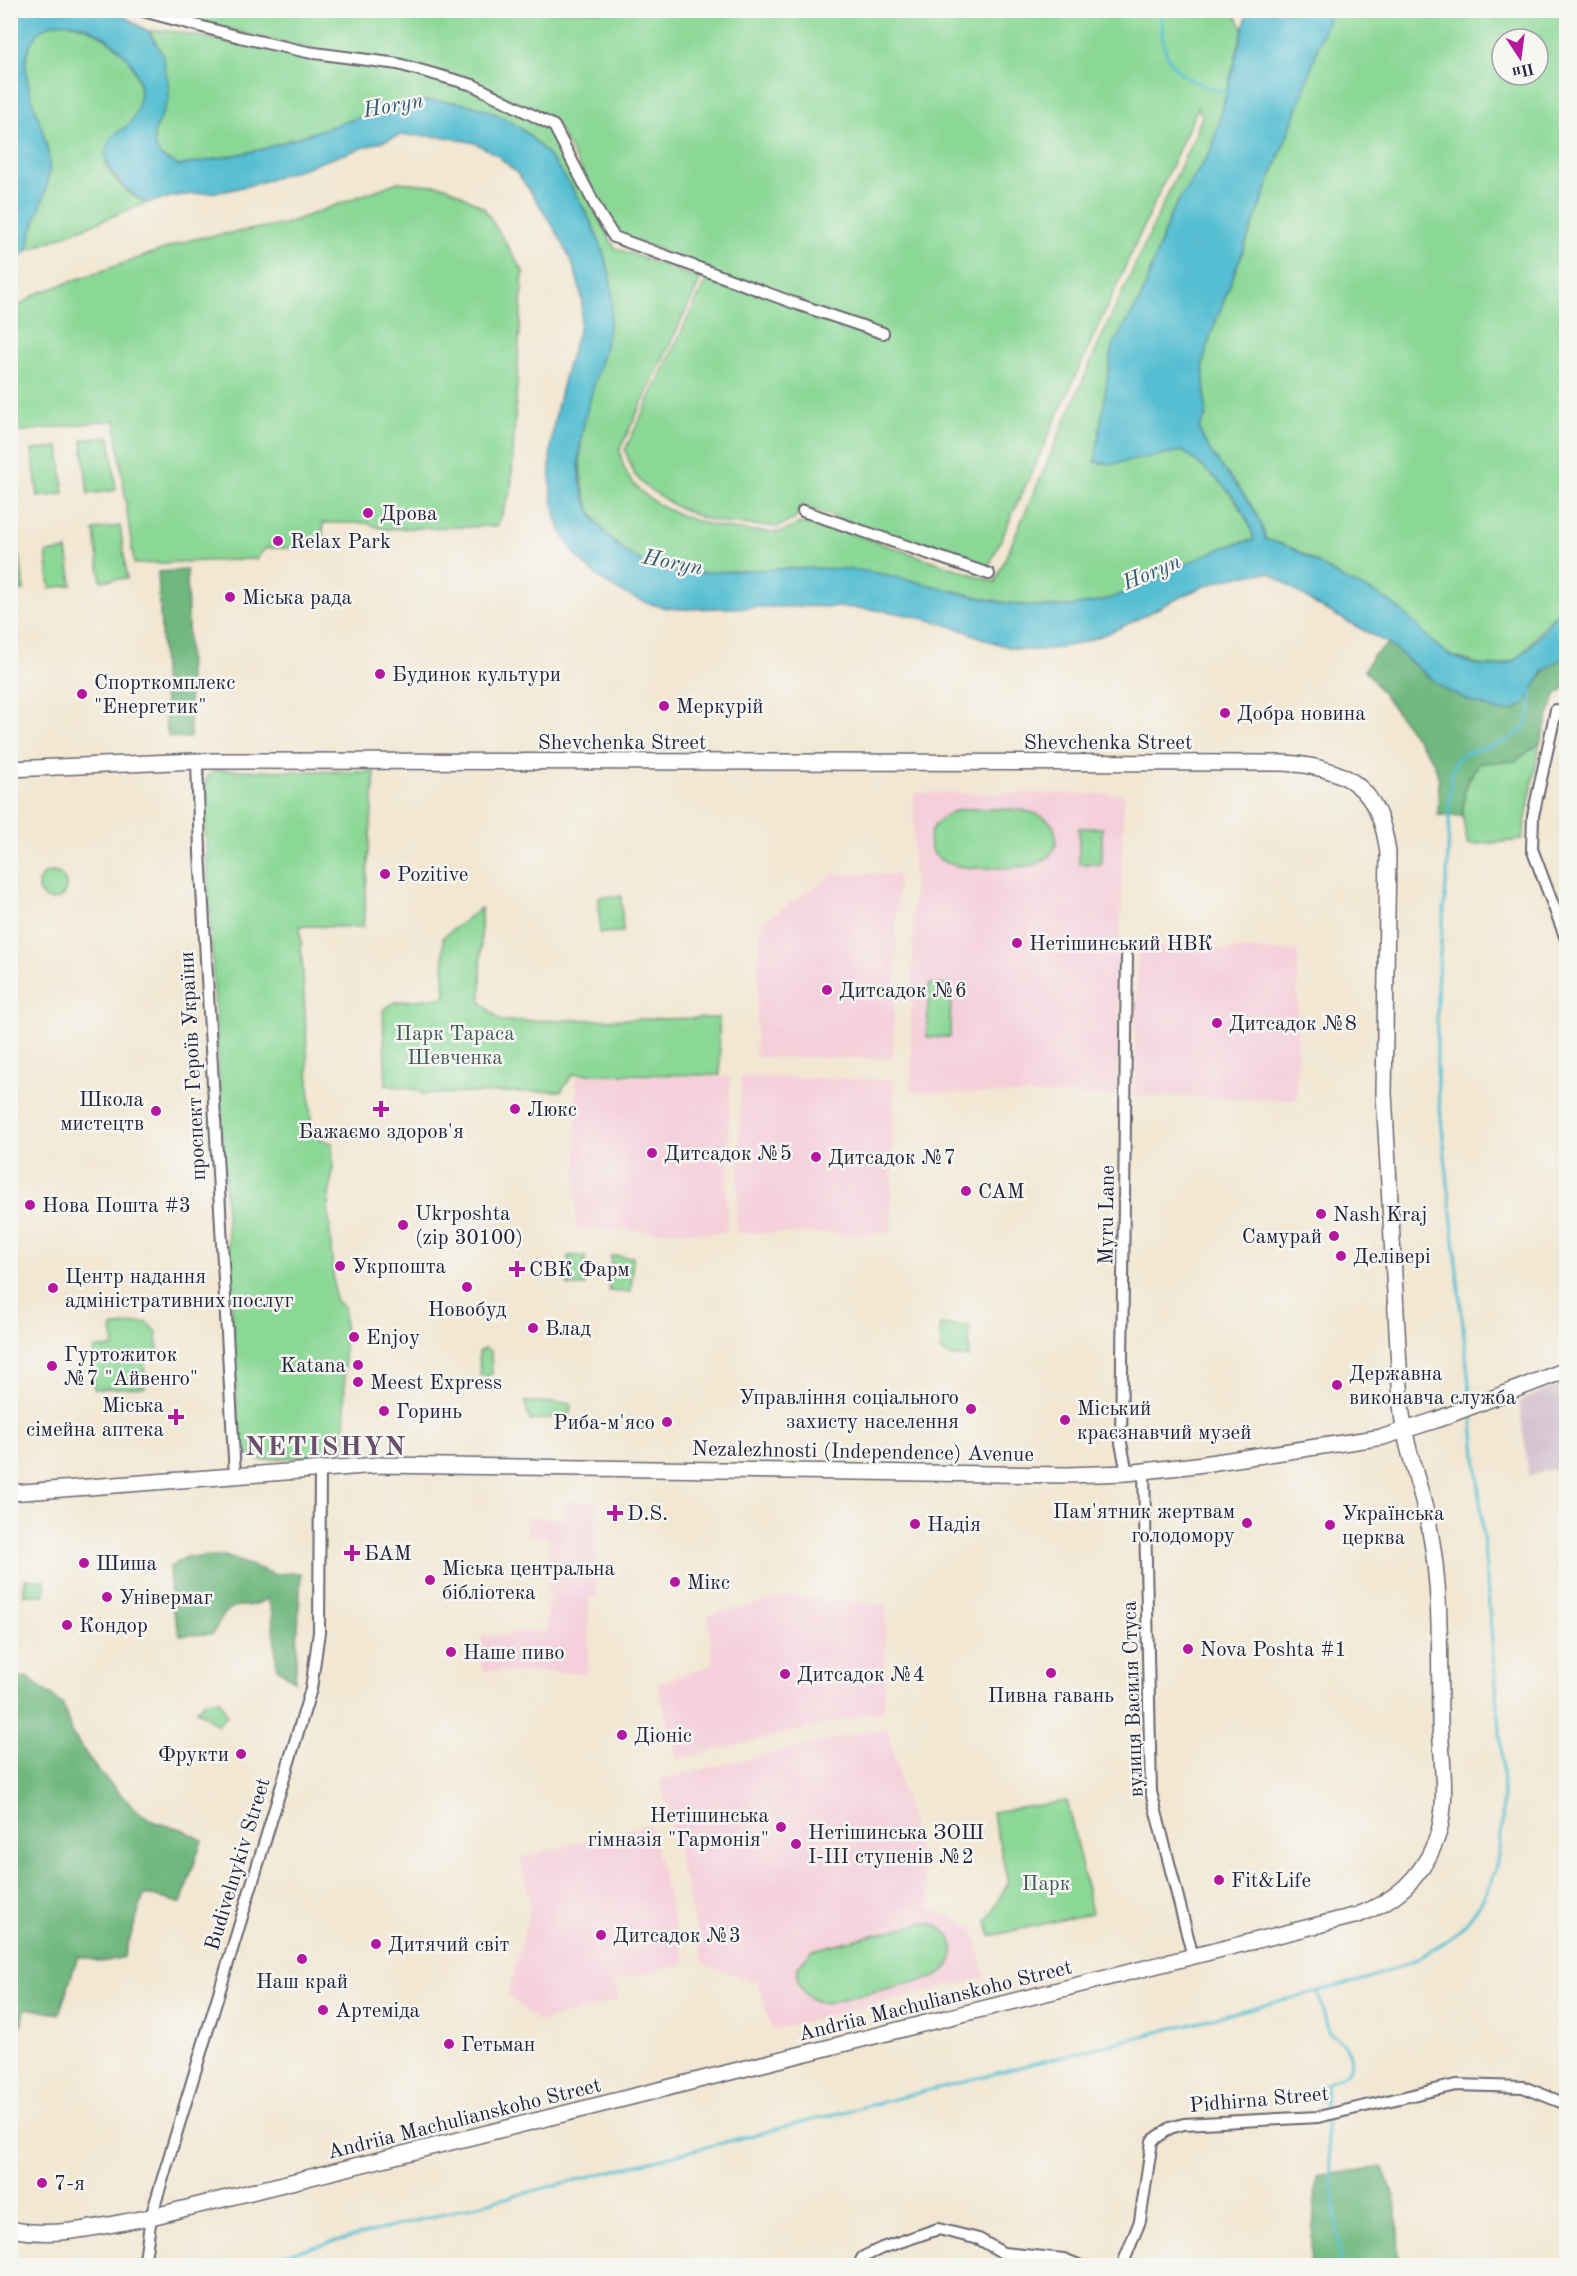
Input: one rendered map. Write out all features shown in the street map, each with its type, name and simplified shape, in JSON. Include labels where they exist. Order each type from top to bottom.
[{"type":"street","points":[[139,10],[240,37],[307,52],[398,64],[473,85],[554,126],[600,215],[614,237],[883,333]]},
{"type":"street","points":[[803,511],[989,574]]},
{"type":"street","points":[[1556,710],[1533,816],[1532,849],[1566,939]]},
{"type":"street","name":"Shevchenka Street","points":[[10,769],[197,761],[1284,763],[1315,765],[1338,772],[1352,781],[1372,801],[1385,832],[1388,853],[1384,1093],[1403,1432]]},
{"type":"street","name":"проспект Героїв України","points":[[197,761],[200,864],[235,1476]]},
{"type":"street","name":"Myru Lane","points":[[1127,957],[1121,1443],[1127,1473]]},
{"type":"street","name":"Nezalezhnosti (Independence) Avenue","points":[[10,1493],[235,1476],[320,1467],[388,1465],[1067,1475],[1127,1473],[1403,1432],[1566,1370]]},
{"type":"street","name":"Andriia Machulianskoho Street","points":[[10,2229],[58,2233],[151,2217],[1193,1958],[1377,1908],[1405,1888],[1417,1875],[1436,1842],[1440,1827],[1442,1788],[1435,1568],[1430,1530],[1403,1432]]},
{"type":"street","name":"Budivelnykiv Street","points":[[144,2265],[151,2217],[311,1689],[319,1632],[320,1467]]},
{"type":"street","name":"вулиця Василя Стуса","points":[[1144,1471],[1151,1792],[1193,1958]]},
{"type":"street","name":"Pidhirna Street","points":[[1122,2265],[1140,2221],[1152,2142],[1170,2128],[1184,2124],[1318,2117],[1456,2085],[1512,2085],[1566,2104]]},
{"type":"street","points":[[858,2265],[863,2258],[882,2248],[938,2229],[980,2239],[1003,2253],[1064,2259],[1081,2265]]},
{"type":"shaded area","name":"Нетішинський НВК","points":[[914,793],[1124,794],[1117,1096],[911,1092]]},
{"type":"shaded area","name":"Дитсадок №6","points":[[834,874],[898,874],[893,1058],[755,1057],[761,923]]},
{"type":"shaded area","name":"Дитсадок №8","points":[[1138,947],[1298,951],[1297,1100],[1134,1096]]},
{"type":"shaded area","name":"Дитсадок №5","points":[[577,1076],[730,1077],[726,1233],[576,1229]]},
{"type":"shaded area","name":"Дитсадок №7","points":[[741,1077],[894,1080],[891,1234],[736,1233]]},
{"type":"shaded area","points":[[1566,1380],[1566,1477],[1563,1477],[1560,1467],[1529,1476],[1519,1402]]},
{"type":"shaded area","points":[[565,1501],[596,1501],[596,1598],[589,1598],[588,1673],[482,1671],[482,1636],[509,1636],[509,1632],[547,1632],[550,1537],[527,1535],[527,1517],[565,1519]]},
{"type":"shaded area","name":"Дитсадок №4","points":[[791,1596],[886,1605],[884,1710],[677,1759],[657,1683],[713,1665],[708,1615]]},
{"type":"shaded area","name":"Нетішинська ЗОШ І-ІІІ ступенів №2","points":[[887,1727],[932,1909],[973,1927],[985,1977],[772,2030],[758,1984],[704,1964],[660,1779]]},
{"type":"shaded area","name":"Дитсадок №3","points":[[650,1824],[685,1964],[615,1981],[619,2000],[538,2022],[508,1995],[531,1906],[520,1858]]},
{"type":"green space","points":[[151,11],[1233,11],[1243,28],[1212,149],[1171,213],[1141,298],[1112,347],[1150,455],[1183,451],[1217,479],[1235,500],[1243,511],[1255,540],[1210,553],[1154,583],[1127,594],[1086,604],[1053,607],[990,600],[865,571],[833,569],[728,574],[674,570],[651,565],[631,555],[608,536],[593,515],[584,492],[580,467],[581,442],[591,389],[609,321],[612,295],[609,273],[592,224],[563,175],[546,153],[529,135],[511,122],[485,109],[445,101],[431,101],[403,103],[260,150],[179,166],[160,156],[154,144],[154,133],[169,98],[156,41],[148,31],[172,31],[330,62],[380,65],[405,70],[454,83],[500,103],[544,127],[559,143],[615,248],[701,279],[620,449],[625,469],[635,485],[651,499],[669,510],[712,525],[770,532],[782,532],[799,523],[832,527],[995,582],[1101,339],[1197,131],[1202,116],[1198,107],[987,570],[802,506],[795,519],[778,527],[723,523],[700,517],[675,506],[645,486],[634,474],[625,450],[711,270],[616,233],[556,124],[474,82],[308,49]]},
{"type":"green space","points":[[1330,11],[1566,11],[1566,605],[1548,621],[1519,658],[1498,666],[1484,666],[1449,655],[1435,646],[1394,605],[1345,580],[1305,555],[1266,540],[1253,508],[1215,458],[1199,429],[1206,415],[1203,363],[1211,334],[1300,102]]},
{"type":"green space","points":[[60,22],[94,31],[122,52],[132,66],[138,81],[139,98],[135,116],[128,126],[111,141],[106,162],[119,184],[146,203],[28,250],[32,229],[46,187],[49,165],[42,133],[24,87],[21,72],[23,57],[36,34],[47,26]]},
{"type":"green space","points":[[398,182],[446,186],[484,208],[523,271],[511,491],[497,526],[383,529],[367,523],[323,523],[323,542],[317,548],[266,548],[256,559],[134,564],[115,420],[11,433],[11,312],[36,294],[193,239],[285,224]]},
{"type":"green space","points":[[110,437],[116,490],[88,494],[82,440]]},
{"type":"green space","points":[[59,447],[64,494],[38,497],[32,450]]},
{"type":"green space","points":[[120,526],[127,578],[101,581],[94,530]]},
{"type":"green space","points":[[67,550],[72,585],[50,588],[46,553]]},
{"type":"green space","points":[[20,556],[24,590],[11,592],[11,557]]},
{"type":"green space","points":[[187,570],[190,738],[169,737],[166,727],[158,572]]},
{"type":"green space","points":[[1389,644],[1433,681],[1472,702],[1538,681],[1551,663],[1566,655],[1566,687],[1555,696],[1540,743],[1515,761],[1479,763],[1466,782],[1462,816],[1438,815],[1439,780],[1434,762],[1365,670],[1372,656]]},
{"type":"green space","points":[[1540,743],[1522,840],[1468,845],[1462,812],[1464,793],[1479,763],[1515,761]]},
{"type":"green space","points":[[215,770],[375,772],[363,927],[300,926],[312,1136],[332,1143],[333,1167],[328,1205],[335,1300],[344,1307],[345,1453],[262,1460],[247,1455],[239,1443],[203,789],[207,778]]},
{"type":"green space","points":[[964,809],[1021,810],[1036,814],[1047,820],[1055,829],[1055,847],[1048,857],[1035,865],[980,868],[950,864],[932,851],[929,843],[930,834],[942,818]]},
{"type":"green space","points":[[1079,828],[1102,828],[1102,864],[1079,864]]},
{"type":"green space","points":[[52,872],[62,876],[66,886],[62,896],[52,900],[42,896],[38,886],[42,876]]},
{"type":"green space","points":[[621,896],[623,932],[600,933],[599,897]]},
{"type":"green space","name":"Парк Тараса Шевченка","points":[[481,908],[481,1002],[501,1021],[719,1018],[720,1075],[573,1074],[561,1091],[422,1094],[418,1090],[386,1085],[383,1010],[395,1002],[445,997],[443,937]]},
{"type":"green space","points":[[929,984],[951,985],[950,1037],[927,1037]]},
{"type":"green space","points":[[568,1256],[585,1256],[585,1286],[568,1286]]},
{"type":"green space","points":[[611,1256],[633,1257],[631,1292],[609,1291]]},
{"type":"green space","points":[[147,1322],[157,1332],[158,1353],[144,1357],[145,1387],[94,1389],[93,1349],[114,1347],[112,1327]]},
{"type":"green space","points":[[940,1325],[969,1326],[969,1357],[953,1357],[941,1352]]},
{"type":"green space","points":[[485,1348],[491,1352],[492,1374],[485,1377],[480,1375],[479,1352]]},
{"type":"green space","points":[[525,1402],[571,1403],[570,1415],[530,1421]]},
{"type":"green space","points":[[225,1556],[274,1574],[301,1573],[295,1681],[277,1668],[272,1613],[268,1599],[257,1604],[231,1608],[226,1612],[213,1634],[180,1635],[172,1608],[169,1568],[186,1557]]},
{"type":"green space","points":[[25,1579],[45,1580],[45,1595],[24,1595]]},
{"type":"green space","points":[[27,1677],[63,1705],[71,1732],[97,1770],[135,1809],[156,1823],[182,1829],[202,1840],[181,1903],[144,1894],[124,1957],[102,1962],[78,1956],[59,2014],[26,2008],[11,2052],[10,1680]]},
{"type":"green space","points":[[219,1699],[227,1715],[218,1725],[197,1710],[205,1701]]},
{"type":"green space","name":"Парк","points":[[1067,1801],[1092,1913],[990,1936],[987,1921],[1008,1882],[992,1812]]},
{"type":"green space","points":[[922,1923],[942,1929],[949,1936],[952,1944],[951,1962],[936,1977],[826,2003],[808,1996],[800,1987],[798,1967],[812,1950]]},
{"type":"green space","points":[[1383,2167],[1397,2208],[1399,2258],[1396,2265],[1310,2265],[1317,2176]]},
{"type":"water","points":[[17,10],[115,11],[148,31],[162,53],[169,87],[169,98],[154,133],[154,144],[160,156],[179,166],[260,150],[403,103],[445,101],[472,105],[498,115],[529,135],[563,175],[578,199],[592,224],[609,273],[612,295],[609,327],[584,423],[579,455],[581,486],[593,516],[616,544],[634,558],[656,568],[682,573],[809,568],[865,571],[1002,602],[1057,607],[1109,599],[1151,582],[1211,552],[1254,540],[1250,525],[1236,500],[1217,479],[1183,451],[1113,464],[1095,462],[1112,347],[1141,298],[1171,213],[1212,149],[1248,11],[1330,11],[1300,102],[1211,334],[1203,363],[1206,415],[1199,429],[1215,457],[1244,494],[1260,523],[1266,540],[1287,546],[1335,574],[1387,600],[1404,613],[1430,640],[1449,654],[1477,665],[1493,667],[1505,665],[1525,652],[1566,605],[1566,655],[1543,672],[1524,705],[1511,711],[1499,711],[1444,689],[1389,644],[1317,605],[1270,573],[1242,575],[1215,582],[1089,640],[1062,647],[1036,650],[1011,648],[943,624],[885,611],[823,607],[676,609],[644,602],[609,585],[580,560],[560,527],[554,509],[550,471],[553,432],[560,394],[580,323],[582,302],[574,268],[566,251],[549,219],[519,175],[497,155],[475,143],[446,137],[401,135],[259,183],[226,191],[175,196],[146,203],[124,187],[110,170],[105,156],[109,140],[130,123],[135,115],[140,95],[137,75],[122,52],[98,33],[70,23],[56,23],[44,28],[32,42],[26,57],[30,93],[47,149],[49,166],[46,189],[29,240],[28,250],[11,263],[11,191],[16,163],[10,130],[10,16]]},
{"type":"waterway","points":[[1162,10],[1164,45],[1175,67],[1196,82],[1228,93]]},
{"type":"waterway","points":[[1471,1403],[1437,1079],[1437,986],[1447,876],[1451,776],[1456,760],[1464,754],[1506,741],[1524,728],[1531,710],[1531,691]]},
{"type":"waterway","points":[[238,2266],[1366,1979],[1420,1957],[1451,1938],[1476,1910],[1487,1891],[1496,1865],[1503,1800],[1500,1727],[1472,1412]]},
{"type":"waterway","points":[[1318,1992],[1329,2033],[1343,2044],[1351,2060],[1345,2073],[1326,2083],[1325,2109]]},
{"type":"waterway","points":[[1326,2122],[1340,2260],[1337,2266]]},
{"type":"place","name":"Дрова","points":[[368,513]]},
{"type":"place","name":"Relax Park","points":[[278,541]]},
{"type":"place","name":"Міська рада","points":[[230,597]]},
{"type":"place","name":"Будинок культури","points":[[380,674]]},
{"type":"place","name":"Спорткомплекс \"Енергетик\"","points":[[82,694]]},
{"type":"place","name":"Меркурій","points":[[664,706]]},
{"type":"place","name":"Добра новина","points":[[1225,713]]},
{"type":"place","name":"Pozitive","points":[[385,874]]},
{"type":"place","name":"Нетішинський НВК","points":[[1017,943]]},
{"type":"place","name":"Дитсадок №6","points":[[827,990]]},
{"type":"place","name":"Дитсадок №8","points":[[1217,1023]]},
{"type":"place","name":"Бажаємо здоров'я","points":[[381,1109]]},
{"type":"place","name":"Люкс","points":[[515,1109]]},
{"type":"place","name":"Школа мистецтв","points":[[156,1111]]},
{"type":"place","name":"Дитсадок №5","points":[[652,1153]]},
{"type":"place","name":"Дитсадок №7","points":[[816,1157]]},
{"type":"place","name":"САМ","points":[[966,1191]]},
{"type":"place","name":"Нова Пошта #3","points":[[30,1205]]},
{"type":"place","name":"Nash Kraj","points":[[1321,1214]]},
{"type":"place","name":"Ukrposhta (zip 30100)","points":[[403,1225]]},
{"type":"place","name":"Самурай","points":[[1334,1236]]},
{"type":"place","name":"Делівері","points":[[1341,1256]]},
{"type":"place","name":"Укрпошта","points":[[340,1266]]},
{"type":"place","name":"СВК Фарм","points":[[517,1269]]},
{"type":"place","name":"Новобуд","points":[[467,1287]]},
{"type":"place","name":"Центр надання адміністративних послуг","points":[[53,1288]]},
{"type":"place","name":"Влад","points":[[533,1328]]},
{"type":"place","name":"Enjoy","points":[[354,1337]]},
{"type":"place","name":"Katana","points":[[358,1365]]},
{"type":"place","name":"Гуртожиток №7 \"Айвенго\"","points":[[52,1366]]},
{"type":"place","name":"Meest Express","points":[[358,1382]]},
{"type":"place","name":"Державна виконавча служба","points":[[1337,1385]]},
{"type":"place","name":"Управління соціального захисту населення","points":[[971,1409]]},
{"type":"place","name":"Горинь","points":[[384,1411]]},
{"type":"place","name":"Міська сімейна аптека","points":[[176,1417]]},
{"type":"place","name":"Міський краєзнавчий музей","points":[[1065,1420]]},
{"type":"place","name":"Риба-м'ясо","points":[[667,1422]]},
{"type":"place","name":"D.S.","points":[[615,1513]]},
{"type":"place","name":"Пам'ятник жертвам голодомору","points":[[1247,1523]]},
{"type":"place","name":"Надія","points":[[915,1524]]},
{"type":"place","name":"Українська церква","points":[[1330,1525]]},
{"type":"place","name":"БАМ","points":[[352,1553]]},
{"type":"place","name":"Шиша","points":[[84,1563]]},
{"type":"place","name":"Міська центральна бібліотека","points":[[430,1580]]},
{"type":"place","name":"Мікс","points":[[675,1582]]},
{"type":"place","name":"Універмаг","points":[[107,1597]]},
{"type":"place","name":"Кондор","points":[[67,1625]]},
{"type":"place","name":"Nova Poshta #1","points":[[1188,1649]]},
{"type":"place","name":"Наше пиво","points":[[451,1652]]},
{"type":"place","name":"Пивна гавань","points":[[1051,1673]]},
{"type":"place","name":"Дитсадок №4","points":[[785,1674]]},
{"type":"place","name":"Діоніс","points":[[622,1735]]},
{"type":"place","name":"Фрукти","points":[[241,1754]]},
{"type":"place","name":"Нетішинська гімназія \"Гармонія\"","points":[[781,1827]]},
{"type":"place","name":"Нетішинська ЗОШ І-ІІІ ступенів №2","points":[[796,1844]]},
{"type":"place","name":"Fit&Life","points":[[1219,1880]]},
{"type":"place","name":"Дитсадок №3","points":[[601,1935]]},
{"type":"place","name":"Дитячий світ","points":[[376,1944]]},
{"type":"place","name":"Наш край","points":[[302,1959]]},
{"type":"place","name":"Артеміда","points":[[323,2010]]},
{"type":"place","name":"Гетьман","points":[[449,2044]]},
{"type":"place","name":"7-я","points":[[42,2183]]},
{"type":"district","name":"NETISHYN","points":[[326,1446]]},
{"type":"water label","name":"Horyn","points":[[393,104]]},
{"type":"water label","name":"Horyn","points":[[673,561]]},
{"type":"water label","name":"Horyn","points":[[1151,571]]}]
